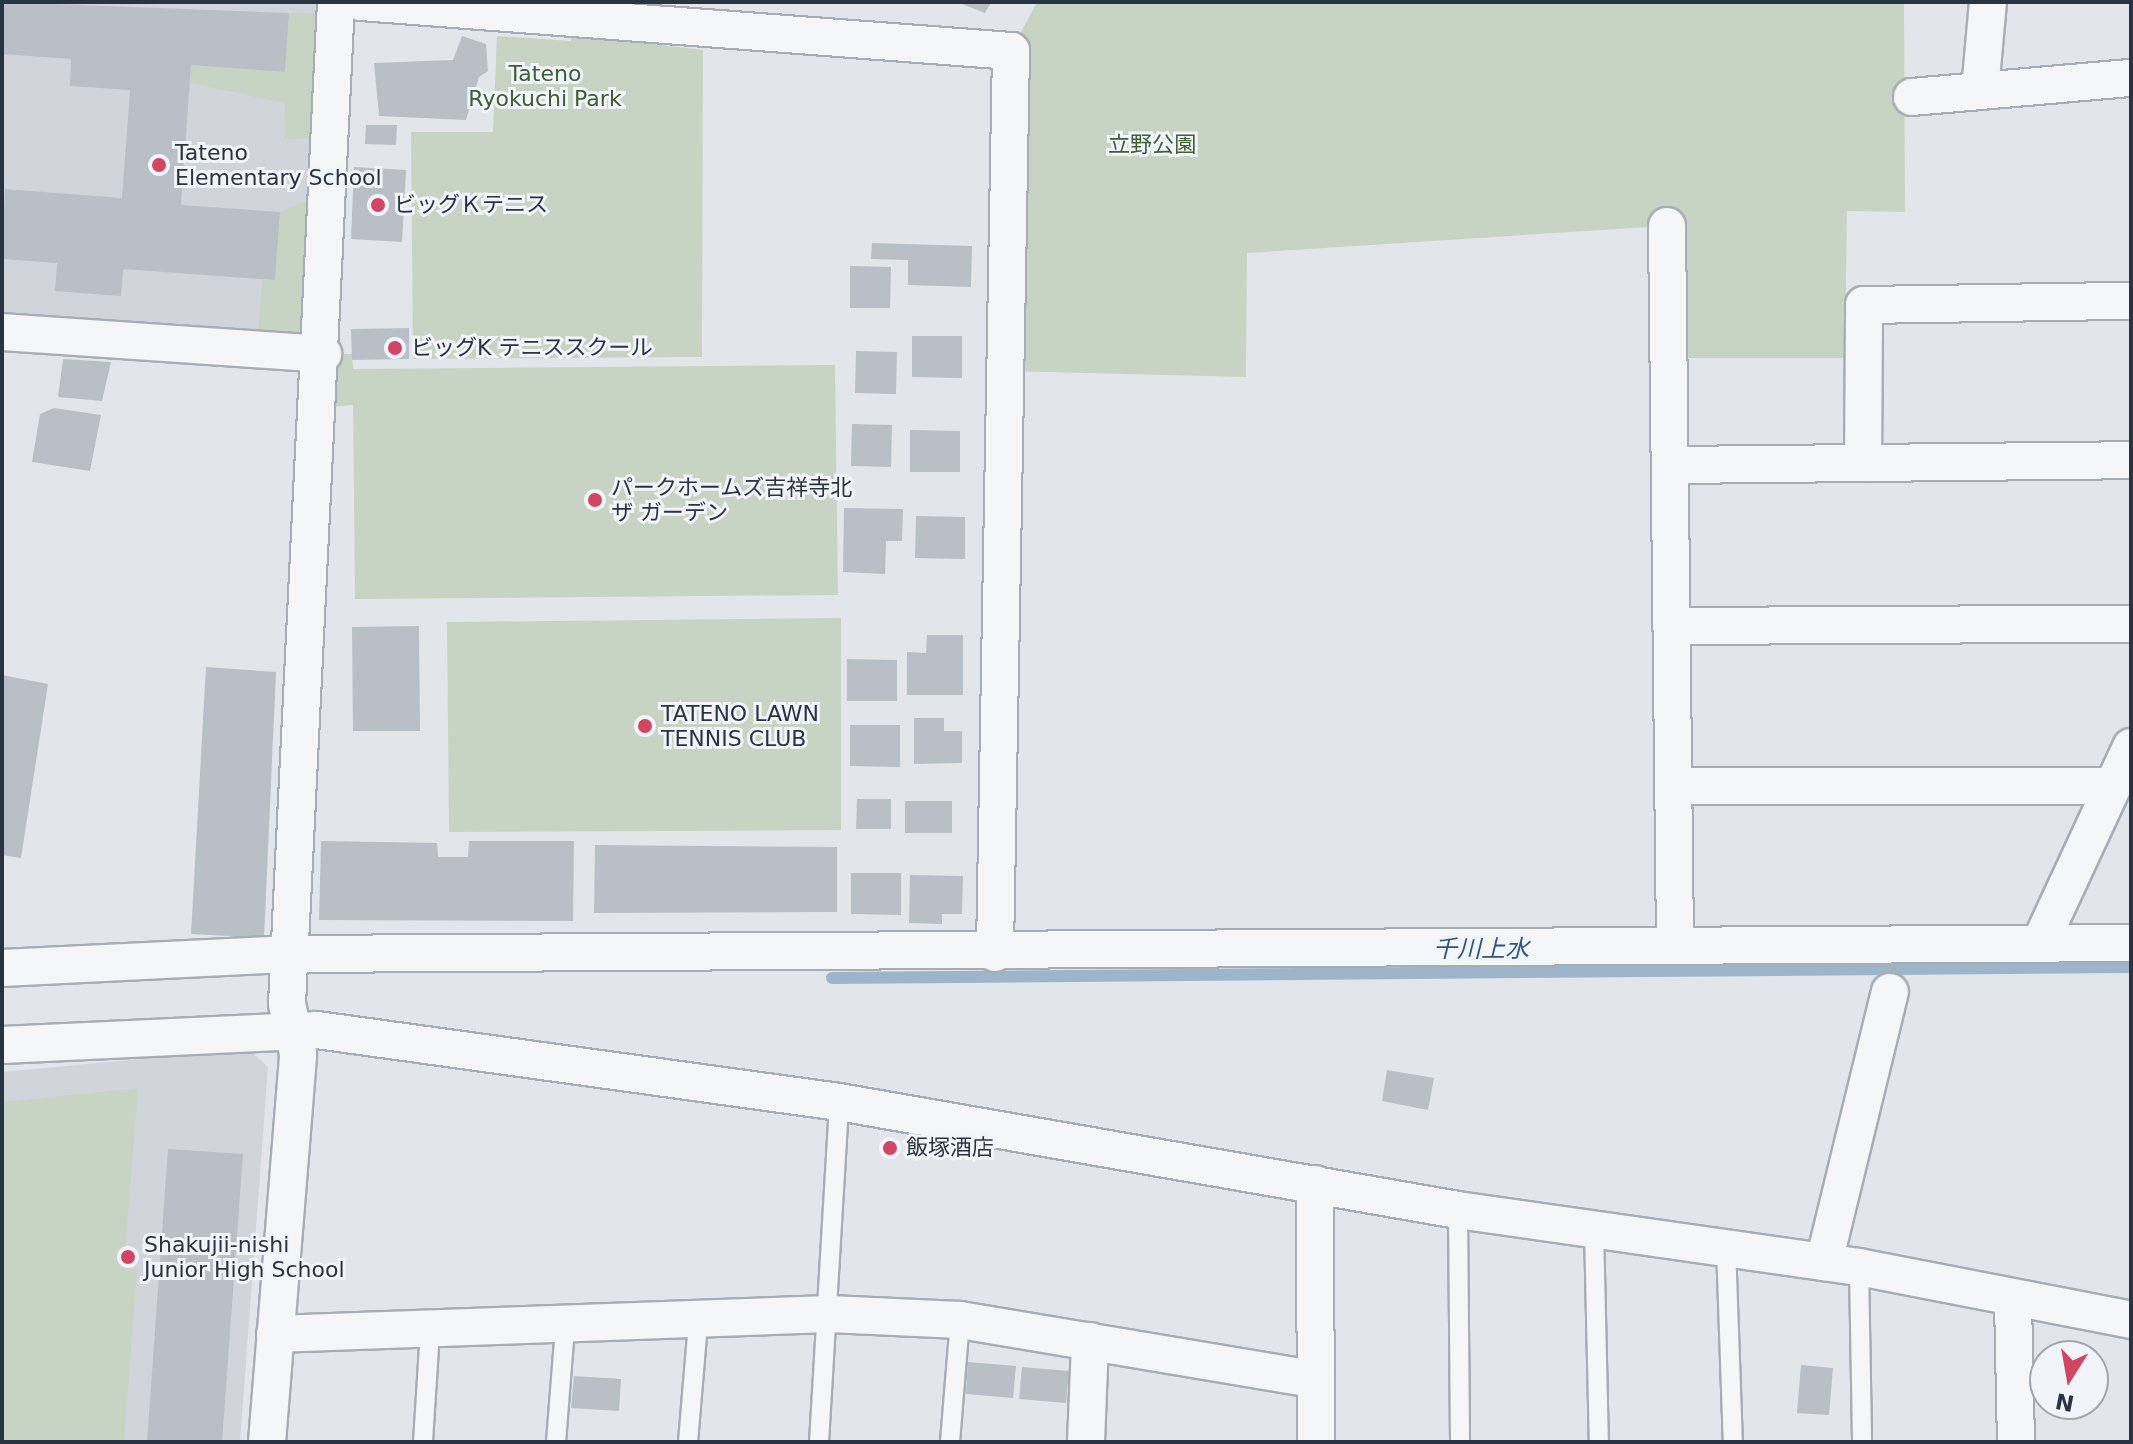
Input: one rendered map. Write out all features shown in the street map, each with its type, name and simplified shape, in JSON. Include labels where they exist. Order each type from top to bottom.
[{"type":"street","points":[[267,1442],[298,1054],[291,1028],[291,954],[323,354],[336,2]]},
{"type":"street","points":[[361,2],[1011,51],[995,953]]},
{"type":"street","points":[[1980,90],[1988,2]]},
{"type":"street","points":[[1912,97],[2131,78]]},
{"type":"street","points":[[1667,226],[1674,626],[1675,942]]},
{"type":"street","points":[[1863,463],[1864,305],[2131,301]]},
{"type":"street","points":[[2,332],[323,354]]},
{"type":"street","points":[[1672,465],[2131,460]]},
{"type":"street","points":[[1674,626],[2131,624]]},
{"type":"street","points":[[2041,941],[2131,747]]},
{"type":"street","points":[[1674,786],[2113,786]]},
{"type":"street","points":[[2,968],[291,954],[995,953],[1675,942],[2131,943]]},
{"type":"street","points":[[1842,1265],[1890,992]]},
{"type":"street","points":[[2,1045],[291,1028],[839,1102],[1458,1210],[1842,1265],[2013,1301],[2131,1320]]},
{"type":"street","points":[[1315,1184],[1316,1442]]},
{"type":"street","points":[[2013,1301],[2016,1442]]},
{"type":"street","points":[[275,1334],[565,1328],[829,1314],[960,1320],[1314,1379]]},
{"type":"street","points":[[1086,1442],[1090,1341]]},
{"type":"lane","points":[[819,1442],[829,1314],[839,1102]]},
{"type":"lane","points":[[1458,1210],[1460,1442]]},
{"type":"lane","points":[[1594,1228],[1599,1442]]},
{"type":"lane","points":[[1726,1246],[1733,1442]]},
{"type":"lane","points":[[1842,1265],[1862,1442]]},
{"type":"lane","points":[[950,1442],[960,1320]]},
{"type":"lane","points":[[688,1442],[698,1322]]},
{"type":"lane","points":[[556,1442],[565,1328]]},
{"type":"lane","points":[[423,1442],[430,1330]]},
{"type":"shaded area","name":"Tateno Elementary School","points":[[2,2],[324,2],[306,325],[294,337],[2,318]]},
{"type":"shaded area","name":"Shakujii-nishi Junior High School","points":[[248,1049],[268,1067],[240,1442],[2,1442],[2,1072]]},
{"type":"green space","name":"立野公園","points":[[1037,2],[1904,2],[1905,212],[1847,211],[1845,358],[1683,358],[1680,225],[1247,253],[1246,377],[1006,371],[1011,51]]},
{"type":"green space","points":[[289,13],[323,14],[317,138],[284,139],[285,103],[190,83],[191,65],[285,72]]},
{"type":"green space","name":"Tateno Ryokuchi Park","points":[[571,34],[703,50],[702,357],[413,359],[411,132],[493,132],[497,36],[571,41]]},
{"type":"green space","points":[[313,198],[306,325],[294,337],[258,335],[262,280],[275,280],[280,212]]},
{"type":"green space","name":"パークホームズ吉祥寺北 ザ ガーデン","points":[[323,354],[352,354],[353,369],[835,365],[838,595],[355,599],[353,405],[321,408]]},
{"type":"green space","name":"TATENO LAWN TENNIS CLUB","points":[[841,618],[841,830],[449,832],[447,622]]},
{"type":"green space","points":[[138,1088],[124,1267],[137,1270],[124,1442],[2,1442],[2,1102]]},
{"type":"building","points":[[2,2],[289,13],[285,72],[191,65],[181,205],[280,212],[275,280],[123,269],[121,296],[55,291],[57,263],[2,259],[5,189],[122,198],[130,90],[70,86],[71,59],[2,54]]},
{"type":"building","points":[[957,2],[991,2],[985,13]]},
{"type":"building","points":[[462,36],[486,44],[488,71],[479,77],[466,120],[379,116],[374,63],[453,60]]},
{"type":"building","points":[[366,125],[397,125],[396,145],[365,144]]},
{"type":"building","name":"ビッグＫテニス","points":[[354,167],[406,170],[402,242],[351,239]]},
{"type":"building","points":[[872,243],[972,246],[971,287],[908,285],[908,260],[871,259]]},
{"type":"building","points":[[850,266],[891,267],[890,308],[850,308]]},
{"type":"building","points":[[409,328],[409,359],[352,360],[351,329]]},
{"type":"building","points":[[912,336],[962,336],[962,378],[912,377]]},
{"type":"building","points":[[856,351],[897,352],[896,394],[855,393]]},
{"type":"building","points":[[63,359],[111,362],[102,401],[58,397]]},
{"type":"building","points":[[54,408],[101,415],[90,471],[32,462],[40,414]]},
{"type":"building","points":[[852,424],[892,425],[891,467],[851,466]]},
{"type":"building","points":[[910,430],[960,431],[960,472],[910,472]]},
{"type":"building","points":[[844,508],[903,509],[902,541],[886,541],[885,574],[843,572]]},
{"type":"building","points":[[916,516],[965,517],[965,559],[915,558]]},
{"type":"building","points":[[419,626],[420,731],[353,731],[352,627]]},
{"type":"building","points":[[927,635],[963,635],[963,695],[907,695],[907,652],[926,653]]},
{"type":"building","points":[[847,659],[897,660],[897,701],[847,701]]},
{"type":"building","points":[[206,667],[276,672],[264,938],[191,934]]},
{"type":"building","points":[[2,675],[48,684],[21,858],[2,855]]},
{"type":"building","points":[[914,718],[944,718],[944,731],[962,731],[962,763],[914,764]]},
{"type":"building","points":[[850,725],[900,725],[900,767],[850,766]]},
{"type":"building","points":[[857,799],[891,799],[891,829],[856,829]]},
{"type":"building","points":[[905,801],[952,801],[952,833],[905,833]]},
{"type":"building","points":[[321,841],[437,843],[438,857],[468,857],[469,841],[574,841],[573,921],[319,920]]},
{"type":"building","points":[[595,845],[837,847],[837,912],[594,913]]},
{"type":"building","points":[[851,873],[901,873],[901,915],[851,914]]},
{"type":"building","points":[[910,875],[963,876],[962,914],[942,914],[942,924],[909,923]]},
{"type":"building","points":[[1387,1070],[1434,1078],[1428,1110],[1382,1101]]},
{"type":"building","points":[[168,1149],[243,1154],[222,1442],[147,1442]]},
{"type":"building","points":[[968,1362],[1016,1366],[1013,1398],[966,1394]]},
{"type":"building","points":[[1801,1365],[1833,1368],[1829,1415],[1797,1413]]},
{"type":"building","points":[[1022,1367],[1069,1371],[1066,1403],[1019,1399]]},
{"type":"building","points":[[574,1376],[621,1379],[619,1411],[571,1408]]},
{"type":"waterway","name":"千川上水","points":[[832,978],[2131,967]]},
{"type":"place","name":"Tateno Elementary School","points":[[159,165]]},
{"type":"place","name":"ビッグＫテニス","points":[[378,205]]},
{"type":"place","name":"ビッグK テニススクール","points":[[395,348]]},
{"type":"place","name":"パークホームズ吉祥寺北 ザ ガーデン","points":[[595,500]]},
{"type":"place","name":"TATENO LAWN TENNIS CLUB","points":[[645,726]]},
{"type":"place","name":"飯塚酒店","points":[[890,1148]]},
{"type":"place","name":"Shakujii-nishi Junior High School","points":[[128,1257]]}]
